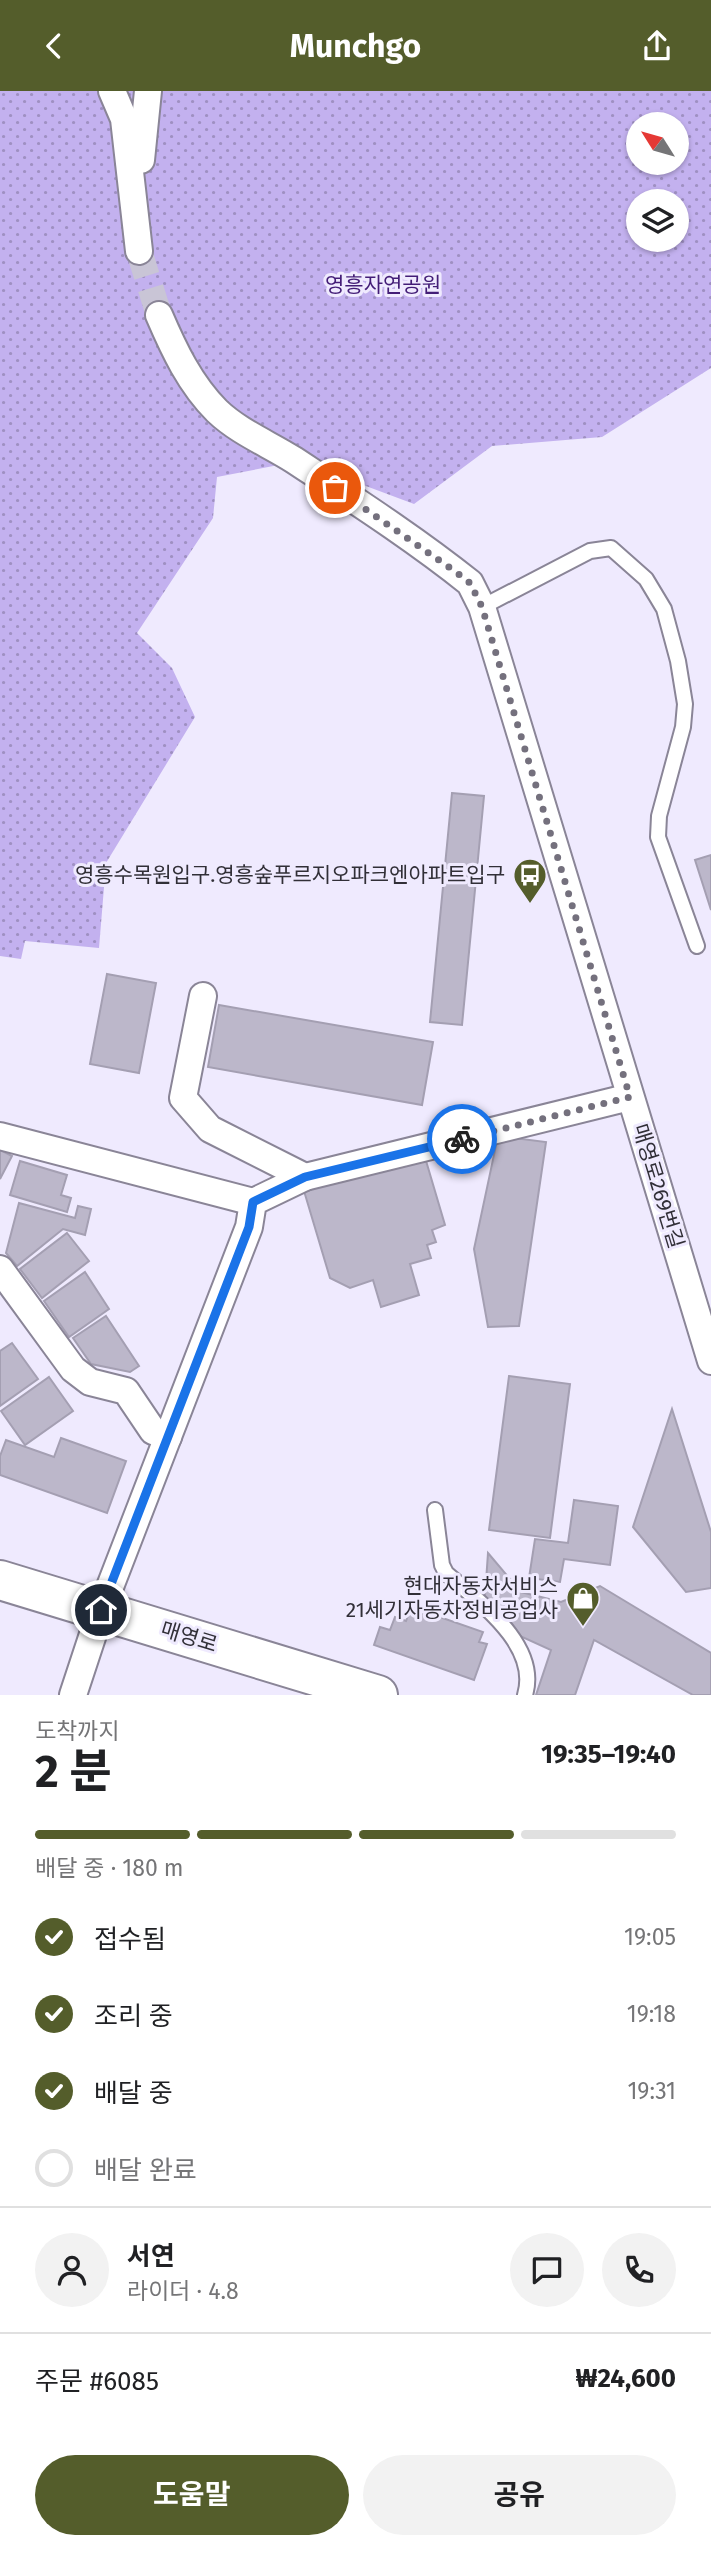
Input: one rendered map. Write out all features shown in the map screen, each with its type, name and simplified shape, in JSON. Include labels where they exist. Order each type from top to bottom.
[{"type":"street","points":[[112,91],[124,119],[145,250],[141,167],[148,91]]},
{"type":"street","name":"매영로269번길","points":[[164,314],[206,380],[252,434],[470,583],[482,607],[711,1361]]},
{"type":"street","points":[[203,996],[183,1098],[210,1129],[305,1177]]},
{"type":"street","points":[[0,1136],[253,1202],[305,1177],[630,1097]]},
{"type":"street","points":[[73,1695],[101,1610],[249,1227],[253,1202]]},
{"type":"street","points":[[0,1269],[73,1369],[90,1382],[126,1391],[153,1431],[167,1437]]},
{"type":"street","name":"매영로","points":[[0,1580],[378,1695]]},
{"type":"lane","points":[[482,607],[590,551],[611,548],[646,579],[664,609],[685,704],[683,727],[659,816],[659,837],[697,946]]},
{"type":"lane","points":[[435,1510],[442,1565],[446,1573],[490,1612],[521,1651],[529,1682],[525,1695]]},
{"type":"green space","name":"영흥자연공원","points":[[0,91],[711,91],[711,368],[602,437],[492,446],[414,504],[299,461],[217,477],[213,518],[137,633],[172,668],[195,717],[106,863],[99,948],[25,941],[21,959],[0,956]]},
{"type":"building","points":[[452,793],[484,796],[462,1025],[430,1022]]},
{"type":"building","points":[[711,855],[711,910],[695,860]]},
{"type":"building","points":[[107,974],[156,983],[139,1073],[90,1064]]},
{"type":"building","points":[[219,1005],[433,1042],[422,1105],[208,1067]]},
{"type":"building","points":[[498,1136],[546,1142],[519,1326],[488,1327],[474,1249]]},
{"type":"building","points":[[0,1150],[12,1156],[0,1179]]},
{"type":"building","points":[[424,1154],[445,1225],[432,1230],[436,1242],[427,1245],[431,1258],[410,1264],[419,1295],[381,1307],[373,1280],[350,1288],[330,1278],[304,1191]]},
{"type":"building","points":[[20,1161],[67,1175],[61,1195],[71,1198],[67,1212],[10,1195]]},
{"type":"building","points":[[19,1203],[75,1218],[78,1206],[91,1209],[85,1235],[63,1229],[17,1266],[6,1253]]},
{"type":"building","points":[[67,1233],[89,1261],[42,1298],[20,1269]]},
{"type":"building","points":[[85,1272],[109,1309],[69,1337],[44,1301]]},
{"type":"building","points":[[106,1316],[139,1366],[130,1372],[91,1364],[73,1338]]},
{"type":"building","points":[[12,1343],[38,1379],[0,1406],[0,1351]]},
{"type":"building","points":[[509,1376],[570,1384],[550,1538],[489,1530]]},
{"type":"building","points":[[49,1377],[73,1411],[25,1445],[1,1411]]},
{"type":"building","points":[[672,1409],[711,1532],[711,1588],[686,1592],[633,1527]]},
{"type":"building","points":[[61,1438],[126,1461],[107,1513],[0,1475],[0,1456],[6,1440],[54,1457]]},
{"type":"building","points":[[574,1500],[618,1506],[610,1565],[564,1559],[560,1582],[529,1578],[535,1539],[568,1543]]},
{"type":"building","points":[[488,1553],[521,1592],[561,1602],[600,1586],[711,1653],[711,1695],[693,1695],[594,1640],[575,1695],[536,1695],[551,1650],[509,1631],[485,1596]]},
{"type":"building","points":[[411,1607],[483,1632],[479,1642],[487,1644],[474,1680],[374,1645],[380,1627],[390,1630],[395,1617],[406,1621]]},
{"type":"tunnel","points":[[139,251],[159,315]]},
{"type":"way so far","points":[[335,488],[470,583],[482,607],[630,1097],[462,1139]]},
{"type":"place","name":"영흥수목원입구.영흥숲푸르지오파크엔아파트입구","points":[[530,905]]},
{"type":"place","name":"현대자동차서비스 21세기자동차정비공업사","points":[[583,1628]]},
{"type":"route","points":[[101,1610],[249,1227],[253,1202],[305,1177],[462,1139]]}]
